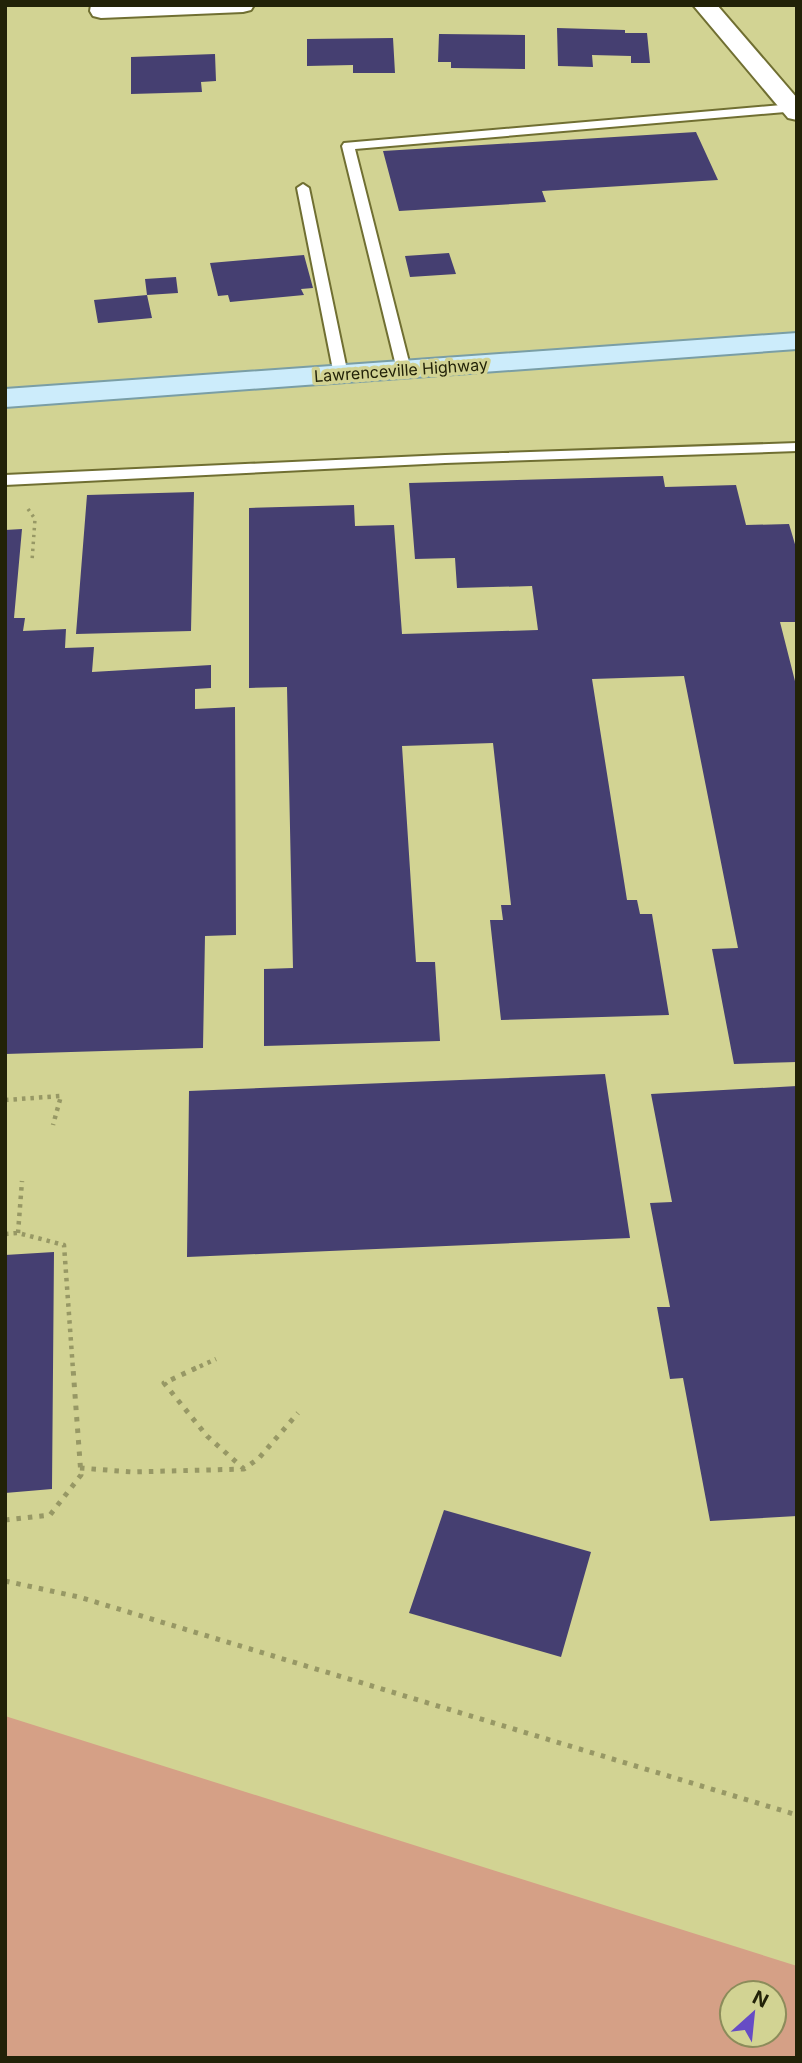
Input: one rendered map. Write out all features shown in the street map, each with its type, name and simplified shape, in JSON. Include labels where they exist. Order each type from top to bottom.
[{"type":"main road","name":"Lawrenceville Highway","points":[[5,398],[797,341]]},
{"type":"street","points":[[102,8],[243,5]]},
{"type":"street","points":[[705,5],[795,110]]},
{"type":"lane","points":[[404,370],[348,146],[795,110]]},
{"type":"lane","points":[[303,188],[341,375]]},
{"type":"lane","points":[[5,480],[418,460],[797,447]]},
{"type":"path","points":[[24,505],[35,519],[32,561]]},
{"type":"path","points":[[5,1100],[61,1096],[53,1125]]},
{"type":"path","points":[[18,1233],[22,1181]]},
{"type":"path","points":[[5,1234],[18,1233],[64,1245],[81,1475],[50,1515],[5,1520]]},
{"type":"path","points":[[216,1359],[164,1383],[207,1436],[244,1469]]},
{"type":"path","points":[[80,1468],[132,1472],[244,1469],[258,1458],[298,1413]]},
{"type":"path","points":[[5,1581],[79,1597],[797,1815]]},
{"type":"shaded area","points":[[5,1716],[797,1966],[797,2058],[5,2058]]},
{"type":"building","points":[[557,28],[647,33],[650,63],[631,63],[631,56],[592,55],[593,67],[558,66]]},
{"type":"building","points":[[439,34],[525,35],[525,69],[451,68],[451,62],[438,62]]},
{"type":"building","points":[[393,38],[395,73],[353,73],[353,65],[307,66],[307,39]]},
{"type":"building","points":[[215,54],[216,81],[201,82],[202,92],[131,94],[131,57]]},
{"type":"building","points":[[696,132],[718,180],[542,191],[546,202],[399,211],[383,151]]},
{"type":"building","points":[[449,253],[456,274],[410,277],[405,256]]},
{"type":"building","points":[[304,255],[313,288],[301,289],[304,295],[230,302],[228,295],[218,296],[210,263]]},
{"type":"building","points":[[176,277],[178,293],[147,295],[145,279]]},
{"type":"building","points":[[147,295],[152,318],[98,323],[94,300]]},
{"type":"building","points":[[663,476],[665,487],[736,485],[746,525],[789,524],[797,551],[797,622],[780,622],[797,689],[797,1062],[734,1064],[712,949],[738,948],[684,676],[592,679],[627,900],[637,900],[640,914],[652,914],[669,1015],[501,1020],[490,920],[503,920],[501,905],[511,905],[493,743],[402,746],[416,962],[435,962],[440,1041],[264,1046],[264,969],[293,968],[287,687],[249,688],[249,508],[354,505],[355,526],[394,525],[402,634],[538,630],[532,586],[457,588],[455,558],[415,559],[409,483]]},
{"type":"building","points":[[194,492],[191,631],[76,634],[87,495]]},
{"type":"building","points":[[22,529],[14,618],[25,618],[23,631],[66,629],[65,648],[94,647],[92,672],[211,665],[211,688],[195,689],[195,709],[235,707],[236,935],[205,936],[203,1048],[5,1054],[5,530]]},
{"type":"building","points":[[605,1074],[630,1238],[187,1257],[189,1091]]},
{"type":"building","points":[[797,1086],[797,1516],[710,1521],[683,1378],[670,1379],[657,1307],[670,1307],[650,1203],[672,1202],[651,1094]]},
{"type":"building","points":[[54,1252],[52,1489],[5,1493],[5,1255]]},
{"type":"building","points":[[444,1510],[591,1552],[561,1657],[409,1613]]}]
